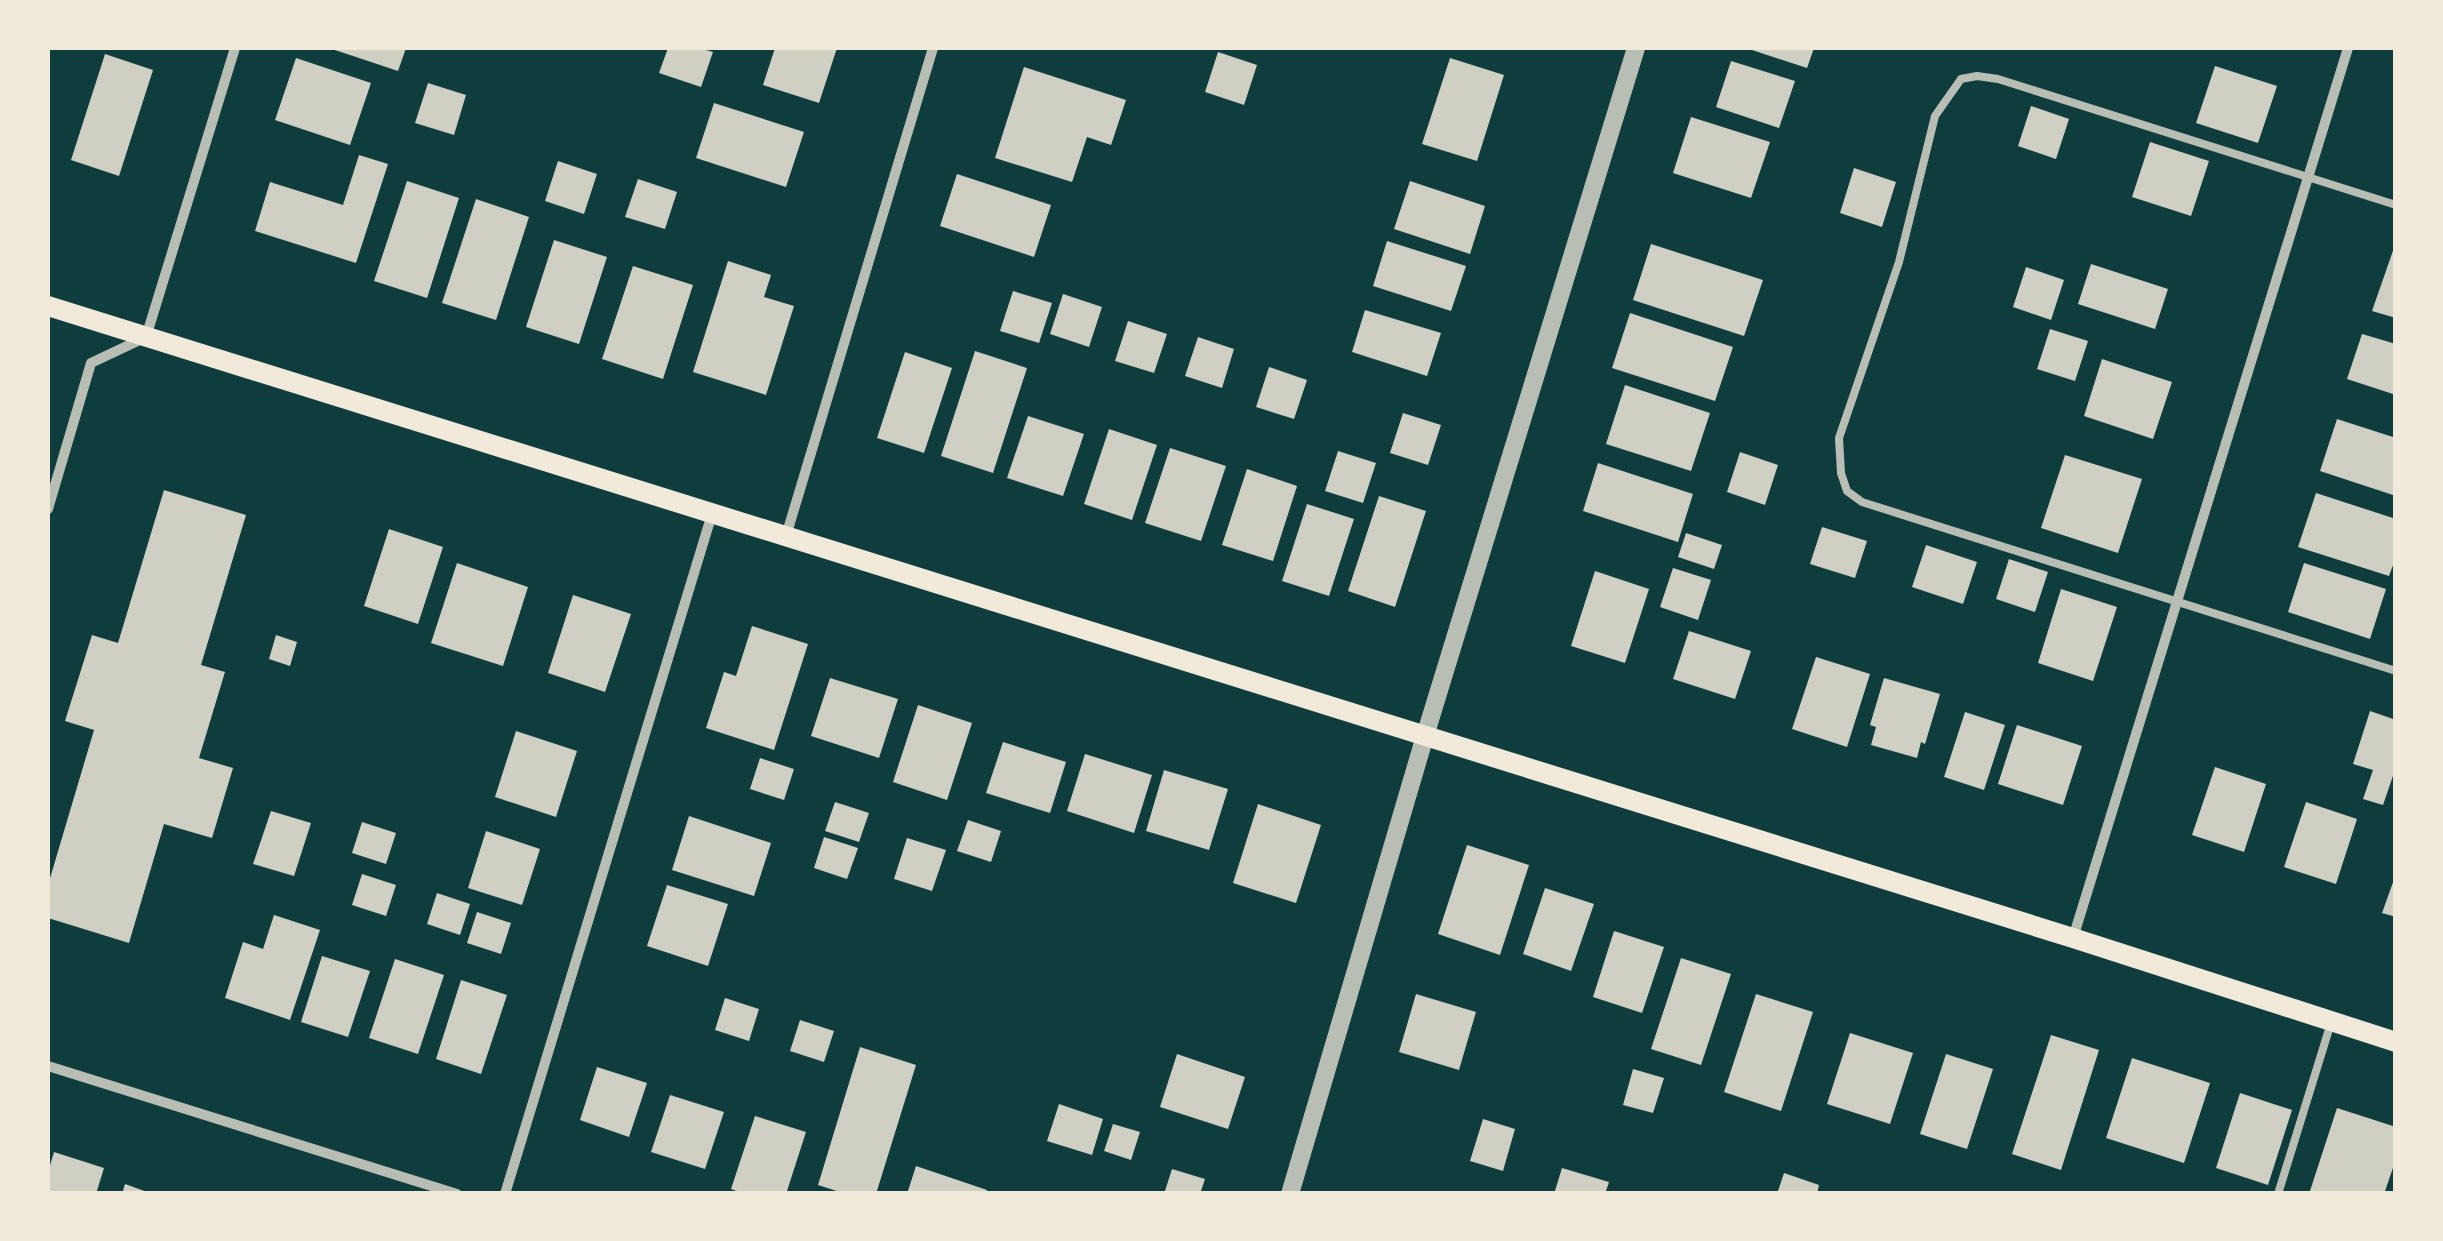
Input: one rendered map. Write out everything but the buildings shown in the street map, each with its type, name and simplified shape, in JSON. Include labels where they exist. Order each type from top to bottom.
[{"type":"main road","points":[[48,306],[2396,1042]]},
{"type":"street","points":[[48,508],[90,363],[146,337],[235,48]]},
{"type":"street","points":[[786,536],[934,48]]},
{"type":"street","points":[[1290,1194],[1636,48]]},
{"type":"street","points":[[2073,938],[2348,48]]},
{"type":"street","points":[[505,1194],[712,513]]},
{"type":"street","points":[[48,1066],[456,1194]]},
{"type":"lane","points":[[2396,205],[1998,79],[1961,79],[1935,116],[1899,262],[1839,438],[1846,491],[1862,502],[2396,670]]},
{"type":"lane","points":[[2278,1194],[2332,1021]]}]
